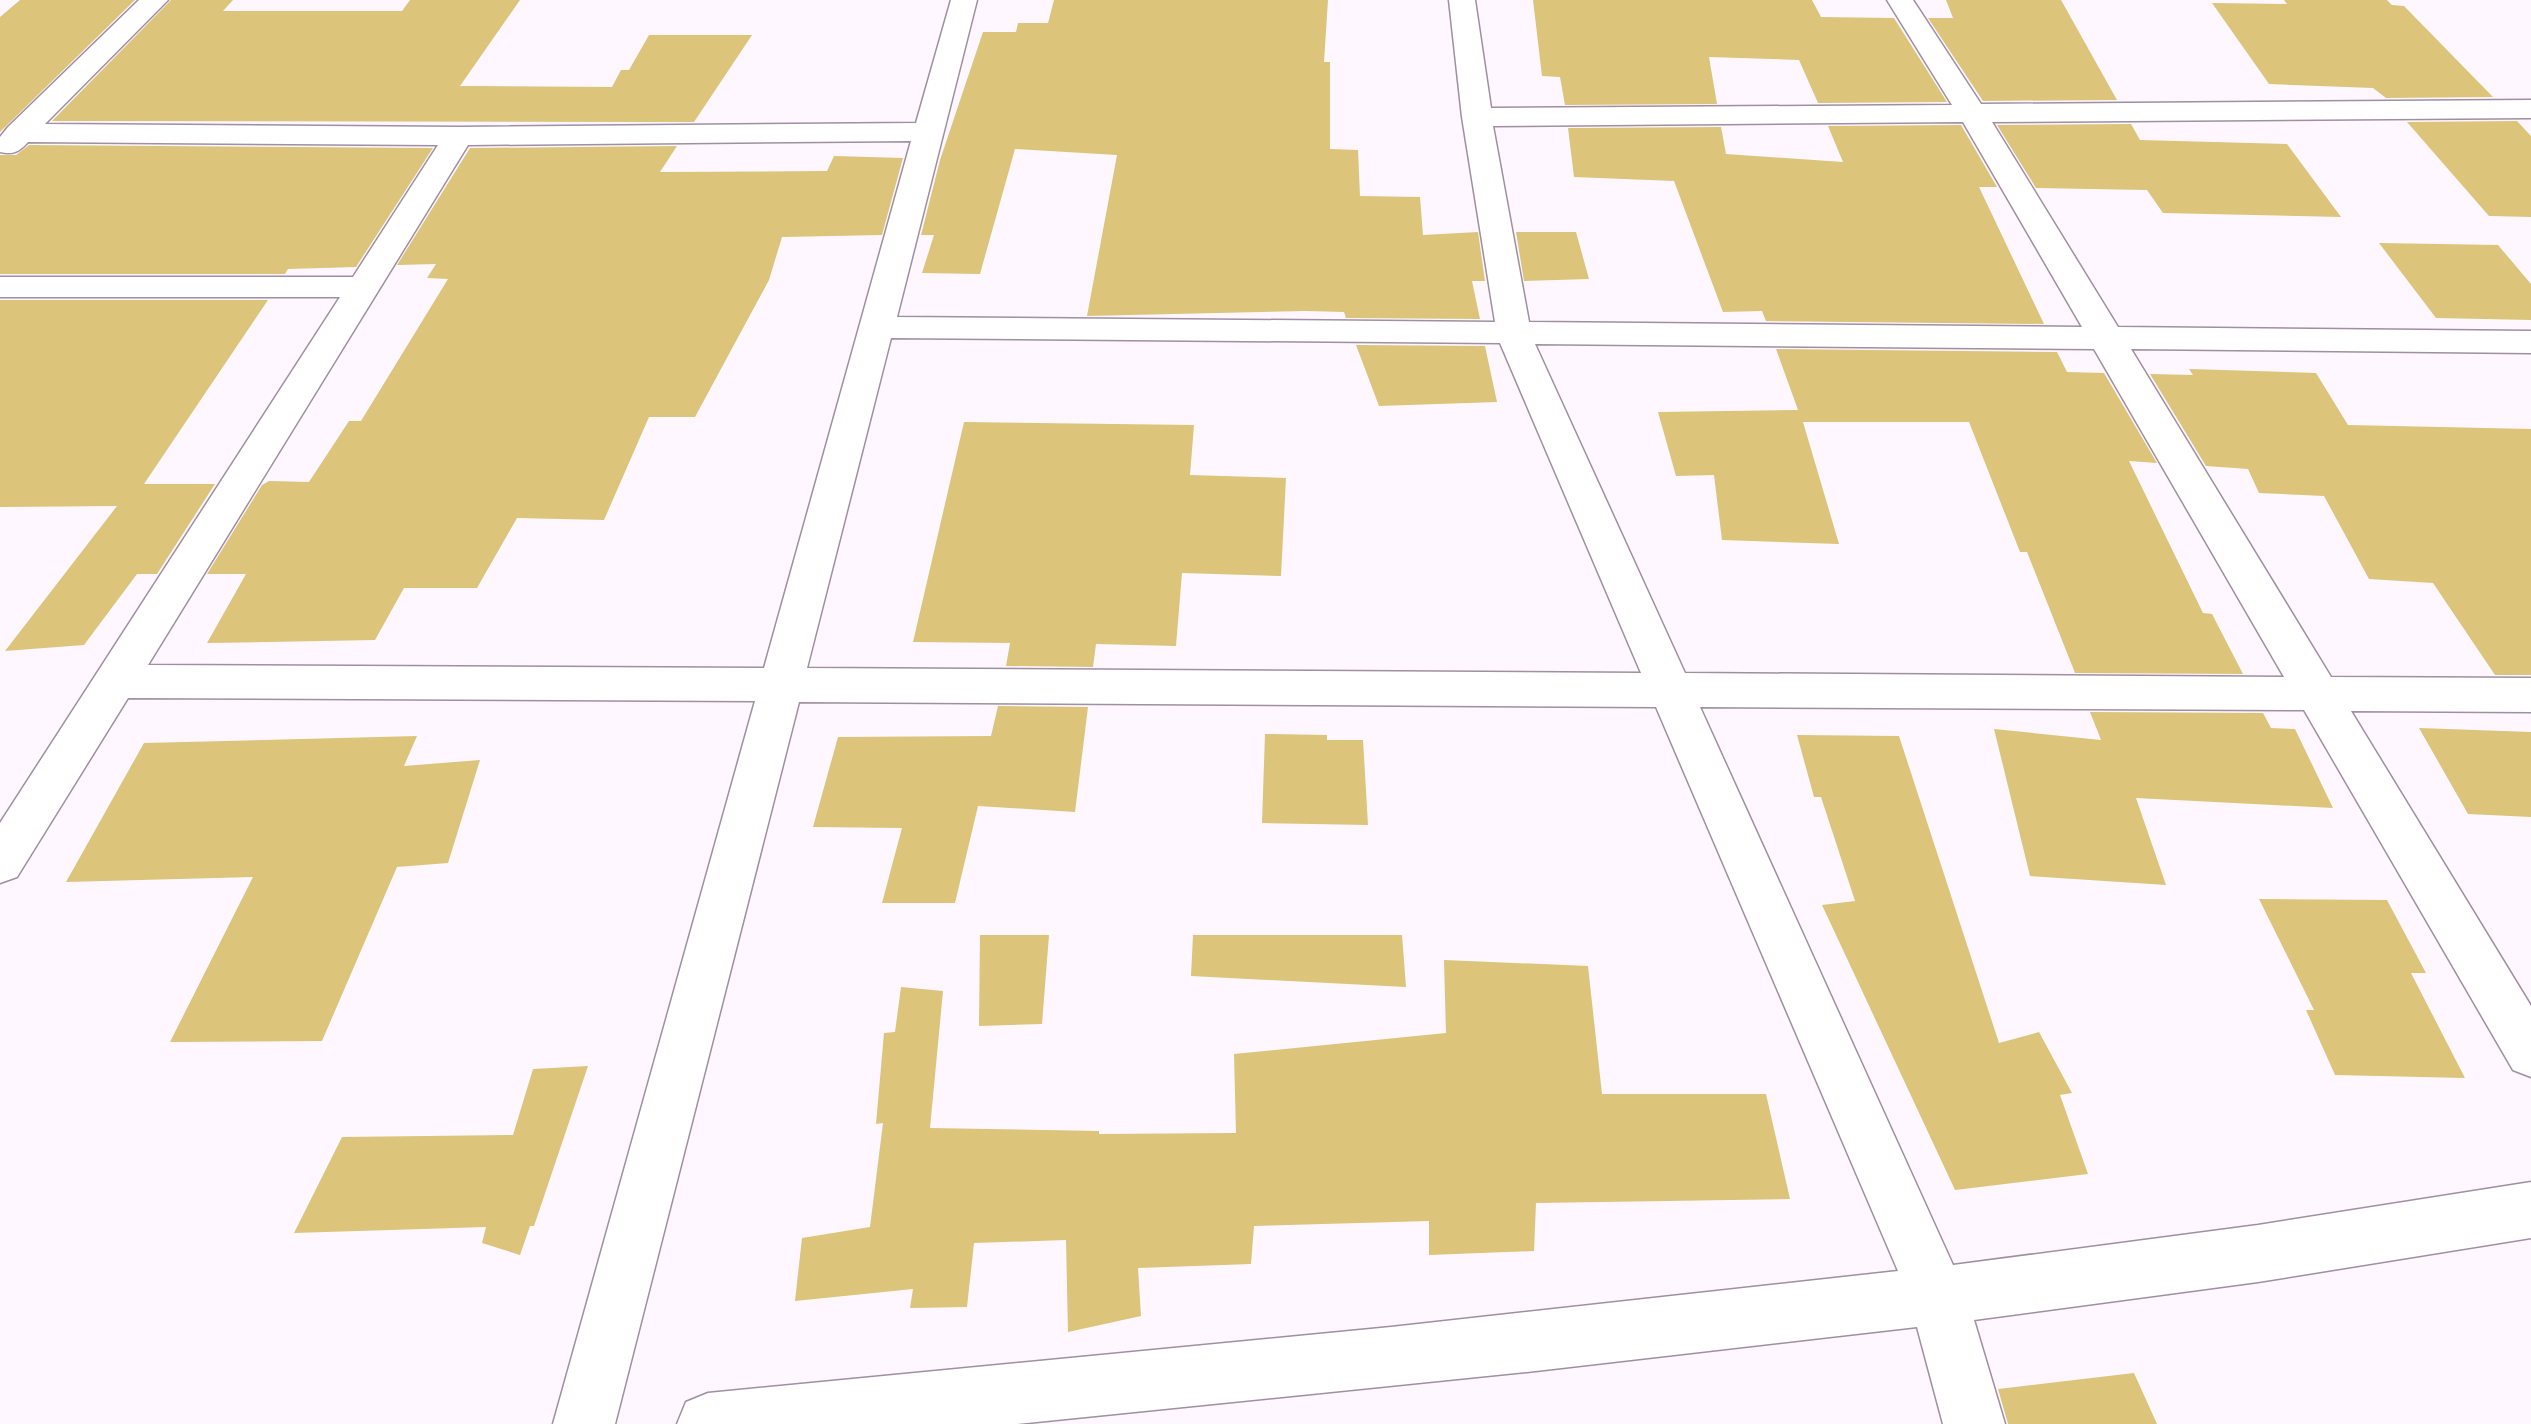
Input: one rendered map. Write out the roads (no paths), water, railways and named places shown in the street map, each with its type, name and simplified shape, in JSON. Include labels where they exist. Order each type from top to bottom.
[{"type":"street","points":[[10,144],[155,0]]},
{"type":"street","points":[[584,1424],[964,0]]},
{"type":"street","points":[[1462,0],[1477,117],[1514,335],[1938,1297],[1974,1424]]},
{"type":"street","points":[[1900,0],[1972,113],[2531,1053]]},
{"type":"street","points":[[1477,117],[2531,109]]},
{"type":"street","points":[[10,144],[928,132]]},
{"type":"street","points":[[0,863],[459,136]]},
{"type":"street","points":[[0,287],[364,287]]},
{"type":"street","points":[[875,327],[2531,342]]},
{"type":"street","points":[[116,681],[2531,695]]},
{"type":"street","points":[[708,1424],[1593,1336],[1938,1297],[2355,1242],[2531,1210]]}]
